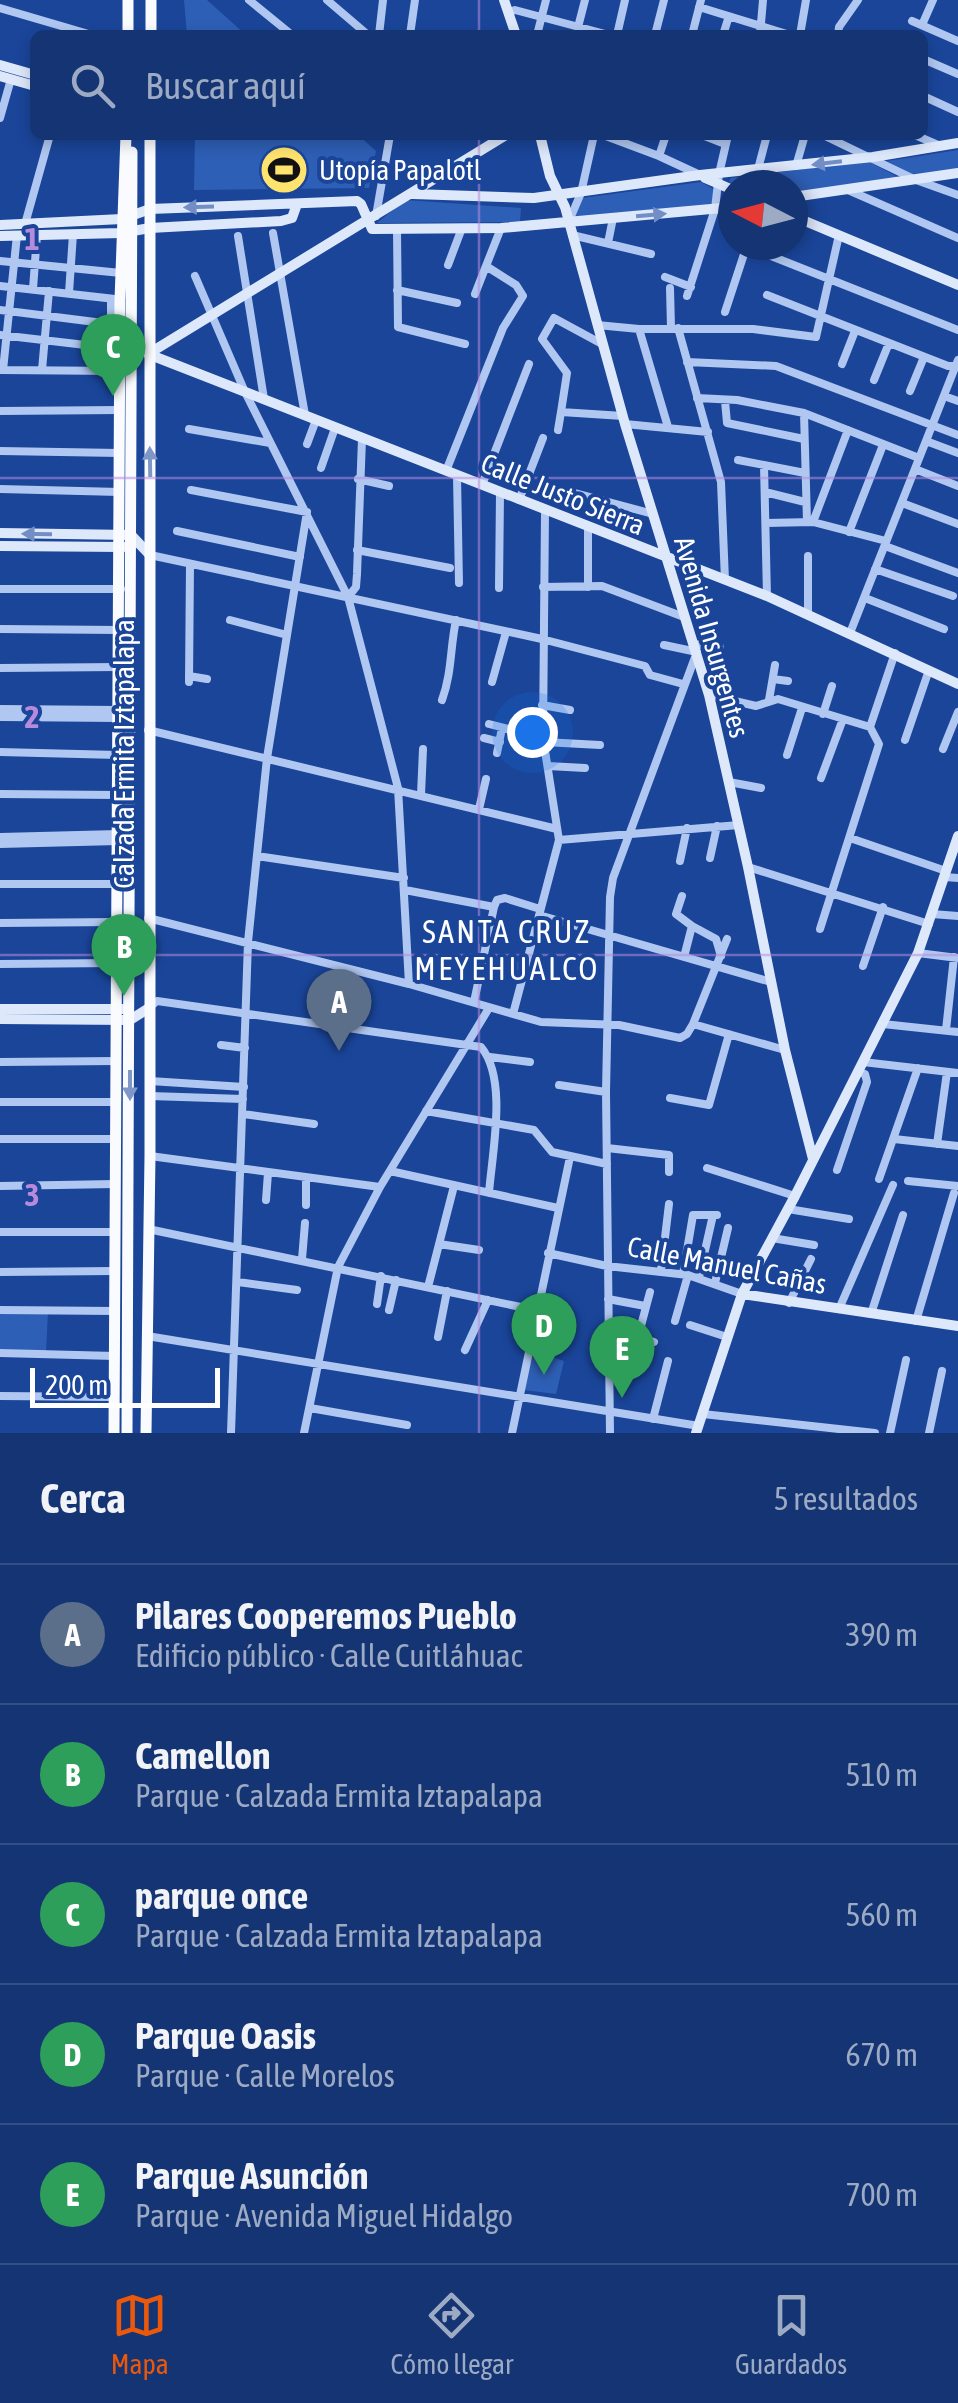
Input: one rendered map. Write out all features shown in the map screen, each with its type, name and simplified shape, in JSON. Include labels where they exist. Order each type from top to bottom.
[{"type":"main road","points":[[128,0],[128,30]]},
{"type":"main road","points":[[151,0],[151,30]]},
{"type":"main road","name":"Calzada Ermita Iztapalapa","points":[[128,1433],[124,1014],[129,140]]},
{"type":"main road","name":"Calzada Ermita Iztapalapa","points":[[146,1433],[150,1156],[150,140]]},
{"type":"main road","name":"Calzada Ermita Iztapalapa","points":[[114,1433],[117,1060],[124,1014],[117,963],[118,714],[120,589],[128,542],[120,492],[116,299],[127,224]]},
{"type":"street","points":[[249,0],[286,30]]},
{"type":"street","points":[[326,0],[362,30]]},
{"type":"street","points":[[380,30],[383,0]]},
{"type":"street","points":[[411,30],[415,0]]},
{"type":"street","points":[[504,0],[512,11],[574,30]]},
{"type":"street","points":[[515,0],[512,11],[515,30]]},
{"type":"street","points":[[538,30],[546,0]]},
{"type":"street","points":[[577,30],[585,0]]},
{"type":"street","points":[[615,30],[626,0]]},
{"type":"street","points":[[656,30],[664,0]]},
{"type":"street","points":[[723,30],[725,0]]},
{"type":"street","points":[[760,30],[762,0]]},
{"type":"street","points":[[801,30],[806,0]]},
{"type":"street","points":[[839,30],[858,0]]},
{"type":"street","points":[[922,25],[933,0]]},
{"type":"street","points":[[693,30],[700,4],[758,30]]},
{"type":"street","points":[[0,8],[75,30]]},
{"type":"street","points":[[912,21],[958,41]]},
{"type":"street","points":[[928,61],[958,74]]},
{"type":"street","points":[[0,65],[30,74]]},
{"type":"street","points":[[0,118],[6,78]]},
{"type":"street","points":[[928,98],[958,112]]},
{"type":"street","points":[[24,224],[49,140]]},
{"type":"street","points":[[389,140],[372,229],[500,228],[718,208]]},
{"type":"street","points":[[148,354],[498,140]]},
{"type":"street","name":"Avenida Insurgentes","points":[[541,140],[558,196],[565,206],[596,325],[709,695],[785,1050],[813,1159]]},
{"type":"street","points":[[568,222],[582,193],[593,140]]},
{"type":"street","points":[[630,140],[700,175],[718,180]]},
{"type":"street","points":[[659,156],[664,140]]},
{"type":"street","points":[[721,170],[727,140]]},
{"type":"street","points":[[766,140],[758,170],[958,143]]},
{"type":"street","points":[[796,166],[804,140]]},
{"type":"street","points":[[835,140],[916,180],[958,194]]},
{"type":"street","points":[[926,140],[939,146]]},
{"type":"street","points":[[808,195],[958,173]]},
{"type":"street","points":[[413,194],[534,198],[700,175]]},
{"type":"street","points":[[665,277],[689,291],[718,187]]},
{"type":"street","points":[[845,189],[958,238]]},
{"type":"street","points":[[0,236],[78,234],[127,224],[150,209],[357,201],[372,219]]},
{"type":"street","points":[[0,225],[82,221],[150,228],[288,220],[296,204]]},
{"type":"street","points":[[608,243],[612,218]]},
{"type":"street","points":[[70,293],[82,221]]},
{"type":"street","points":[[808,222],[958,285]]},
{"type":"street","points":[[448,265],[462,228]]},
{"type":"street","points":[[475,294],[500,228]]},
{"type":"street","points":[[397,229],[398,327],[465,344]]},
{"type":"street","points":[[273,233],[310,418],[307,444]]},
{"type":"street","points":[[596,325],[753,329],[816,337],[839,234]]},
{"type":"street","points":[[16,235],[12,287],[5,311],[2,370],[120,370]]},
{"type":"street","points":[[33,289],[37,235]]},
{"type":"street","points":[[572,235],[650,254]]},
{"type":"street","points":[[238,236],[264,399]]},
{"type":"street","points":[[725,312],[741,260]]},
{"type":"street","points":[[781,260],[958,330]]},
{"type":"street","points":[[0,261],[121,273]]},
{"type":"street","points":[[459,583],[451,473],[503,328],[523,296],[516,285],[486,266]]},
{"type":"street","points":[[195,276],[245,392],[348,597],[398,788],[409,984]]},
{"type":"street","points":[[0,286],[116,299],[111,348],[3,335]]},
{"type":"street","points":[[670,288],[675,328],[721,482],[725,580]]},
{"type":"street","points":[[398,290],[458,303]]},
{"type":"street","points":[[42,370],[49,291]]},
{"type":"street","points":[[80,320],[82,295]]},
{"type":"street","points":[[767,296],[948,366],[957,364]]},
{"type":"street","points":[[551,307],[554,318],[542,339],[567,373],[558,430]]},
{"type":"street","points":[[5,311],[111,324]]},
{"type":"street","points":[[554,318],[602,344]]},
{"type":"street","points":[[639,328],[668,427]]},
{"type":"street","points":[[842,364],[855,330]]},
{"type":"street","points":[[874,380],[889,343]]},
{"type":"street","name":"Calle Justo Sierra","points":[[148,354],[767,596],[958,684]]},
{"type":"street","points":[[910,391],[924,357]]},
{"type":"street","points":[[687,362],[776,366],[958,435]]},
{"type":"street","points":[[482,486],[530,364]]},
{"type":"street","points":[[850,633],[957,364]]},
{"type":"street","points":[[944,396],[958,401]]},
{"type":"street","points":[[696,398],[736,400],[804,413],[919,458]]},
{"type":"street","points":[[725,402],[726,423],[804,439]]},
{"type":"street","points":[[0,412],[120,410]]},
{"type":"street","points":[[561,412],[708,432]]},
{"type":"street","points":[[804,413],[810,522]]},
{"type":"street","points":[[322,468],[335,428]]},
{"type":"street","points":[[190,429],[270,443]]},
{"type":"street","points":[[810,522],[848,430]]},
{"type":"street","points":[[519,500],[543,438]]},
{"type":"street","points":[[348,597],[356,587],[362,439]]},
{"type":"street","points":[[926,441],[958,453]]},
{"type":"street","points":[[848,532],[883,444]]},
{"type":"street","points":[[0,450],[120,453]]},
{"type":"street","points":[[738,460],[805,473]]},
{"type":"street","points":[[764,465],[767,596]]},
{"type":"street","points":[[915,469],[958,486]]},
{"type":"street","points":[[358,479],[389,486]]},
{"type":"street","points":[[0,489],[120,492]]},
{"type":"street","points":[[560,489],[653,514]]},
{"type":"street","points":[[191,490],[307,512]]},
{"type":"street","points":[[765,492],[806,502]]},
{"type":"street","points":[[499,588],[500,493]]},
{"type":"street","points":[[902,503],[958,524]]},
{"type":"street","points":[[513,1014],[558,834],[543,740],[546,511]]},
{"type":"street","points":[[232,1433],[248,942],[267,758],[307,512]]},
{"type":"street","points":[[766,523],[810,522],[885,544],[958,573]]},
{"type":"street","points":[[588,528],[588,587]]},
{"type":"street","points":[[176,531],[300,557]]},
{"type":"street","points":[[0,533],[128,542],[150,554],[190,564],[542,638],[645,666],[650,675],[683,684]]},
{"type":"street","points":[[0,546],[128,542]]},
{"type":"street","points":[[358,550],[450,568]]},
{"type":"street","points":[[808,556],[808,615]]},
{"type":"street","points":[[190,564],[189,679],[207,680]]},
{"type":"street","points":[[875,569],[953,596]]},
{"type":"street","points":[[543,587],[613,589],[684,617]]},
{"type":"street","points":[[0,589],[120,589]]},
{"type":"street","points":[[865,598],[944,630]]},
{"type":"street","points":[[230,620],[287,635]]},
{"type":"street","points":[[442,700],[450,678],[456,620]]},
{"type":"street","points":[[0,629],[120,630]]},
{"type":"street","points":[[492,682],[506,632]]},
{"type":"street","points":[[664,645],[720,647]]},
{"type":"street","points":[[610,1433],[606,1092],[613,878],[696,648]]},
{"type":"street","points":[[870,727],[895,653]]},
{"type":"street","points":[[0,668],[119,666]]},
{"type":"street","points":[[769,700],[775,666]]},
{"type":"street","points":[[905,740],[930,670]]},
{"type":"street","points":[[772,678],[788,682]]},
{"type":"street","points":[[823,714],[832,686]]},
{"type":"street","points":[[709,695],[756,706],[778,699],[870,727],[880,744],[820,929]]},
{"type":"street","points":[[542,706],[570,710]]},
{"type":"street","points":[[787,755],[802,708]]},
{"type":"street","points":[[0,709],[118,714]]},
{"type":"street","points":[[943,749],[958,712]]},
{"type":"street","points":[[0,717],[118,714]]},
{"type":"street","points":[[821,778],[843,720]]},
{"type":"street","points":[[489,724],[543,740],[600,745]]},
{"type":"street","points":[[497,752],[502,728]]},
{"type":"street","points":[[148,730],[398,788],[558,834],[739,825]]},
{"type":"street","points":[[484,738],[500,742]]},
{"type":"street","points":[[421,795],[423,749]]},
{"type":"street","points":[[0,752],[118,755]]},
{"type":"street","points":[[548,766],[585,768]]},
{"type":"street","points":[[478,810],[486,779]]},
{"type":"street","points":[[729,782],[761,788]]},
{"type":"street","points":[[0,794],[118,795]]},
{"type":"street","points":[[710,858],[718,826]]},
{"type":"street","points":[[680,861],[687,828]]},
{"type":"street","points":[[147,1336],[653,1419],[698,1430],[742,1294],[796,1196],[918,953],[958,836]]},
{"type":"street","points":[[0,840],[118,838]]},
{"type":"street","points":[[850,838],[958,878]]},
{"type":"street","points":[[257,856],[404,878]]},
{"type":"street","points":[[748,867],[930,919],[958,916]]},
{"type":"street","points":[[0,884],[118,884]]},
{"type":"street","points":[[405,890],[494,906]]},
{"type":"street","points":[[682,896],[676,914],[716,939],[721,956]]},
{"type":"street","points":[[474,1002],[494,906],[505,898],[771,982]]},
{"type":"street","points":[[863,966],[883,908]]},
{"type":"street","points":[[148,918],[541,1022],[607,1024],[680,1038],[688,1034],[693,1024],[727,939]]},
{"type":"street","points":[[0,923],[117,922]]},
{"type":"street","points":[[684,957],[692,926]]},
{"type":"street","points":[[918,953],[956,958],[946,1030]]},
{"type":"street","points":[[484,958],[526,968]]},
{"type":"street","points":[[0,964],[117,963]]},
{"type":"street","points":[[0,1020],[124,1014],[157,1002],[481,1046],[490,1057],[496,1093],[488,1193]]},
{"type":"street","points":[[0,1008],[124,1014]]},
{"type":"street","points":[[304,1433],[338,1267],[380,1187],[490,1008]]},
{"type":"street","points":[[693,1024],[785,1050]]},
{"type":"street","points":[[883,1024],[958,1032]]},
{"type":"street","points":[[670,1098],[709,1105],[729,1034]]},
{"type":"street","points":[[221,1046],[246,1048]]},
{"type":"street","points":[[490,1057],[530,1062]]},
{"type":"street","points":[[0,1062],[117,1060]]},
{"type":"street","points":[[861,1067],[958,1072]]},
{"type":"street","points":[[837,1170],[867,1082],[861,1067]]},
{"type":"street","points":[[879,1179],[918,1068]]},
{"type":"street","points":[[937,1144],[947,1072]]},
{"type":"street","points":[[150,1081],[244,1087]]},
{"type":"street","points":[[559,1086],[606,1092]]},
{"type":"street","points":[[150,1096],[243,1099]]},
{"type":"street","points":[[0,1102],[116,1102]]},
{"type":"street","points":[[426,1111],[534,1130],[552,1152],[607,1164]]},
{"type":"street","points":[[243,1114],[314,1124]]},
{"type":"street","points":[[0,1140],[116,1139]]},
{"type":"street","points":[[894,1139],[958,1146]]},
{"type":"street","points":[[607,1148],[669,1155],[669,1172]]},
{"type":"street","points":[[150,1156],[380,1187]]},
{"type":"street","points":[[512,1433],[570,1157]]},
{"type":"street","points":[[706,1168],[796,1196]]},
{"type":"street","points":[[390,1171],[558,1208]]},
{"type":"street","points":[[266,1200],[268,1173]]},
{"type":"street","points":[[306,1178],[306,1205]]},
{"type":"street","points":[[908,1180],[956,1189],[916,1320]]},
{"type":"street","points":[[0,1186],[116,1184]]},
{"type":"street","points":[[838,1309],[894,1185]]},
{"type":"street","points":[[428,1287],[454,1186]]},
{"type":"street","points":[[661,1271],[669,1204]]},
{"type":"street","points":[[788,1209],[849,1219]]},
{"type":"street","points":[[675,1321],[693,1215],[715,1215],[698,1277]]},
{"type":"street","points":[[870,1314],[903,1215]]},
{"type":"street","points":[[302,1259],[305,1223]]},
{"type":"street","points":[[715,1283],[728,1228]]},
{"type":"street","points":[[147,1229],[535,1310]]},
{"type":"street","points":[[0,1232],[116,1232]]},
{"type":"street","points":[[772,1238],[814,1245]]},
{"type":"street","points":[[439,1244],[479,1250]]},
{"type":"street","name":"Calle Manuel Cañas","points":[[548,1252],[607,1266],[685,1274],[742,1294],[958,1326]]},
{"type":"street","points":[[788,1302],[811,1259]]},
{"type":"street","points":[[0,1272],[115,1271]]},
{"type":"street","points":[[376,1304],[381,1276]]},
{"type":"street","points":[[389,1310],[396,1280]]},
{"type":"street","points":[[238,1282],[296,1290]]},
{"type":"street","points":[[438,1337],[447,1290]]},
{"type":"street","points":[[650,1292],[638,1337],[654,1342]]},
{"type":"street","points":[[608,1299],[646,1306]]},
{"type":"street","points":[[465,1350],[488,1300]]},
{"type":"street","points":[[0,1310],[115,1311]]},
{"type":"street","points":[[690,1325],[727,1338]]},
{"type":"street","points":[[0,1354],[115,1356]]},
{"type":"street","points":[[890,1433],[906,1360]]},
{"type":"street","points":[[653,1419],[668,1361]]},
{"type":"street","points":[[929,1433],[942,1372]]},
{"type":"street","points":[[0,1396],[114,1397]]},
{"type":"street","points":[[310,1410],[406,1425]]},
{"type":"street","points":[[310,1410],[312,1433]]},
{"type":"street","points":[[703,1414],[875,1433]]},
{"type":"shaded area","points":[[184,0],[207,0],[240,30],[187,30]]},
{"type":"shaded area","name":"Utopía Papalotl","points":[[195,140],[364,140],[376,151],[369,188],[194,190]]},
{"type":"shaded area","points":[[958,150],[958,170],[917,177],[887,161]]},
{"type":"shaded area","points":[[868,161],[903,180],[808,191],[808,170],[795,170]]},
{"type":"shaded area","points":[[701,182],[715,190],[712,205],[575,216],[582,198]]},
{"type":"shaded area","points":[[405,200],[521,208],[520,222],[377,223]]},
{"type":"shaded area","points":[[0,1312],[48,1312],[46,1352],[0,1352]]},
{"type":"shaded area","points":[[533,1351],[564,1361],[556,1394],[524,1390]]},
{"type":"place","name":"Utopía Papalotl","points":[[284,170]]},
{"type":"place","name":"parque once","points":[[113,396]]},
{"type":"place","name":"Camellon","points":[[124,996]]},
{"type":"place","name":"Pilares Cooperemos Pueblo","points":[[339,1051]]},
{"type":"place","name":"Parque Oasis","points":[[544,1375]]},
{"type":"place","name":"Parque Asunción","points":[[622,1398]]},
{"type":"district","name":"SANTA CRUZ MEYEHUALCO","points":[[507,950]]}]
